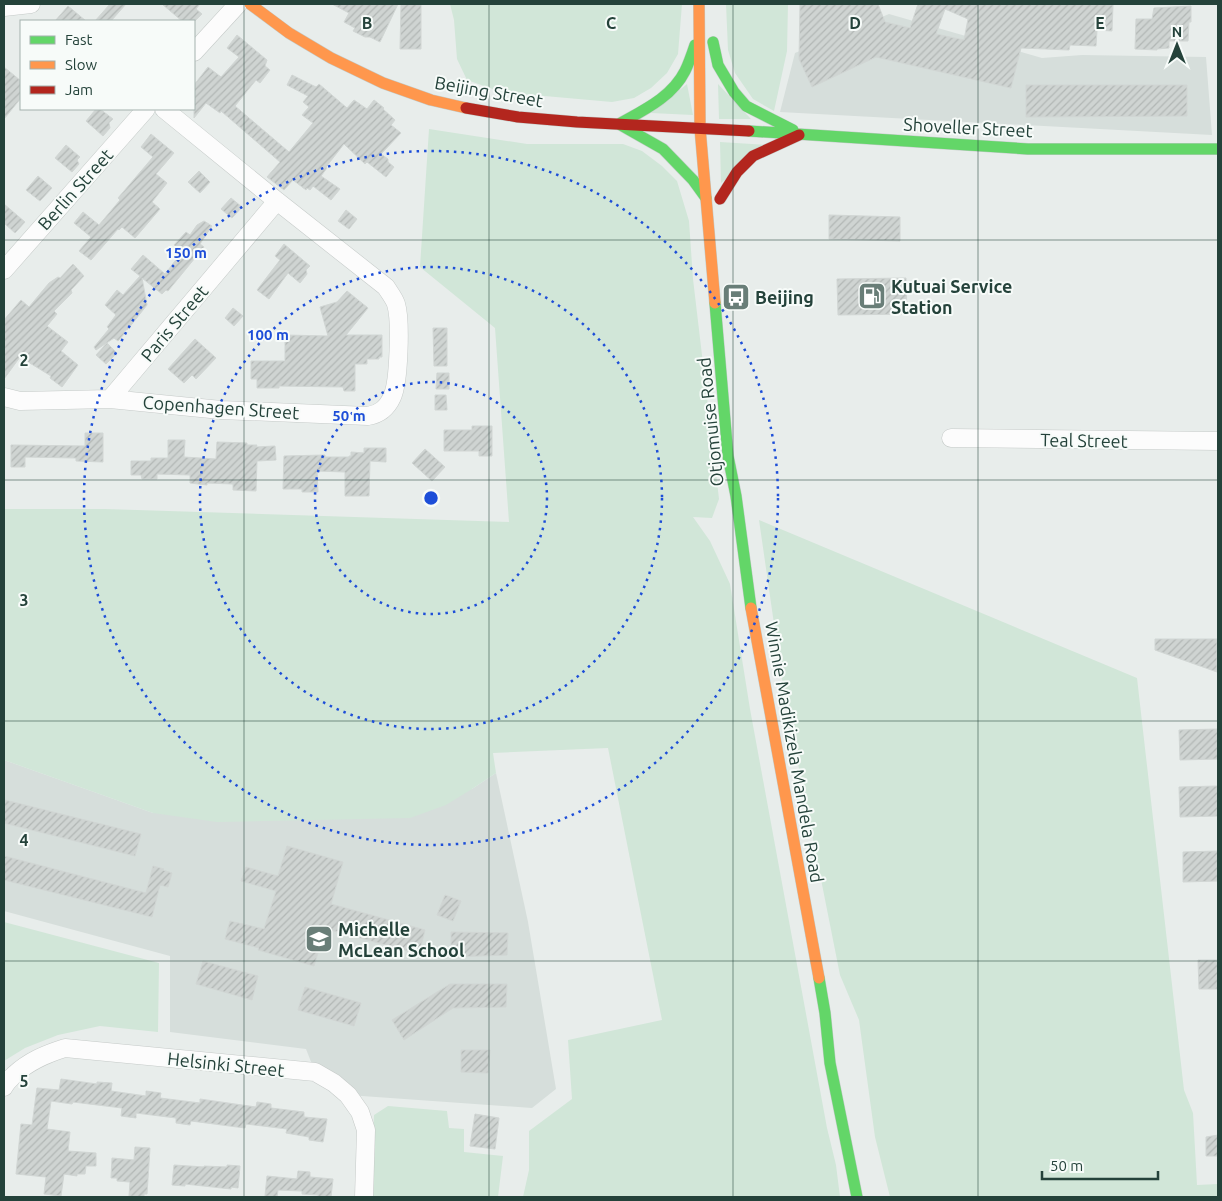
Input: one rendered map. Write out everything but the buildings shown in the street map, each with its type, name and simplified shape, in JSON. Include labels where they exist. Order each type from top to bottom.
[{"type":"main road","name":"Beijing Street","points":[[250,4],[289,33],[331,58],[383,83],[431,100],[474,110],[518,117],[716,129]]},
{"type":"main road","points":[[699,4],[700,128]]},
{"type":"main road","points":[[619,124],[658,102],[673,88],[685,71],[699,33]]},
{"type":"main road","points":[[714,81],[713,37],[718,65],[734,92],[746,106],[802,134]]},
{"type":"main road","points":[[619,124],[663,149],[693,180],[706,198]]},
{"type":"main road","name":"Otjomuise Road","points":[[700,128],[728,456],[736,496]]},
{"type":"main road","name":"Shoveller Street","points":[[716,129],[1028,149],[1218,149]]},
{"type":"main road","points":[[719,183],[720,204],[737,172],[753,156],[802,134]]},
{"type":"main road","name":"Otjomuise Road","points":[[732,372],[738,457],[736,496]]},
{"type":"main road","name":"Winnie Madikizela Mandela Road","points":[[736,496],[748,593],[825,1013],[830,1063],[857,1197]]},
{"type":"main road","name":"Winnie Madikizela Mandela Road","points":[[825,1013],[841,1060]]},
{"type":"street","points":[[4,7],[31,4]]},
{"type":"street","points":[[195,51],[238,4]]},
{"type":"street","name":"Berlin Street","points":[[4,270],[145,110]]},
{"type":"street","name":"Copenhagen Street","points":[[4,397],[20,401],[110,399],[221,410],[368,416],[377,414],[386,406],[392,396],[396,384],[399,327],[395,302],[386,287],[165,110]]},
{"type":"street","name":"Paris Street","points":[[110,399],[278,201]]},
{"type":"street","name":"Teal Street","points":[[951,438],[1218,441]]},
{"type":"street","name":"Helsinki Street","points":[[4,1087],[22,1067],[42,1056],[65,1048],[315,1072],[334,1083],[348,1095],[360,1112],[366,1130],[364,1197]]},
{"type":"shaded area","points":[[889,14],[1042,58],[1082,55],[1206,57],[1212,135],[780,112],[795,53]]},
{"type":"shaded area","name":"Michelle McLean School","points":[[4,760],[153,813],[472,789],[496,773],[528,922],[556,1089],[532,1108],[348,1095],[315,1072],[306,1049],[170,1032],[170,956],[4,911]]},
{"type":"green space","points":[[450,4],[682,4],[678,54],[667,73],[651,88],[634,98],[612,102],[501,92],[467,80],[457,59],[454,20]]},
{"type":"green space","points":[[726,4],[788,4],[787,51],[774,111],[753,99],[735,73],[728,50]]},
{"type":"green space","points":[[687,84],[693,115],[651,113]]},
{"type":"green space","points":[[718,84],[751,119],[719,119]]},
{"type":"green space","points":[[429,129],[527,144],[623,144],[642,151],[662,166],[677,181],[689,221],[693,279],[719,499],[712,518],[693,517],[710,541],[730,584],[750,709],[827,1128],[836,1165],[840,1197],[523,1197],[529,1170],[529,1131],[572,1099],[568,1040],[662,1020],[608,748],[493,753],[496,773],[446,805],[410,818],[217,822],[153,813],[4,760],[4,509],[105,509],[509,522],[495,328],[420,267]]},
{"type":"green space","points":[[720,142],[767,145],[721,183]]},
{"type":"green space","points":[[759,520],[1137,678],[1184,1090],[1193,1113],[1197,1185],[1218,1184],[1218,1197],[890,1197],[875,1137],[859,1020],[840,975],[784,693]]},
{"type":"green space","points":[[4,922],[159,963],[158,1032],[100,1026],[58,1035],[25,1048],[4,1061]]},
{"type":"green space","points":[[388,1106],[447,1111],[449,1128],[464,1129],[464,1152],[503,1156],[498,1197],[371,1197],[374,1115]]},
{"type":"traffic: fast","points":[[713,42],[718,65],[734,92],[746,106],[793,130]]},
{"type":"traffic: fast","points":[[695,45],[685,71],[673,88],[665,96],[619,124],[663,149],[693,180],[706,198]]},
{"type":"traffic: fast","points":[[749,131],[1028,149],[1218,149]]},
{"type":"traffic: fast","points":[[715,303],[728,456],[736,496],[751,608]]},
{"type":"traffic: fast","points":[[819,978],[830,1063],[857,1197]]},
{"type":"traffic: slow","points":[[250,4],[289,33],[331,58],[383,83],[431,100],[466,108]]},
{"type":"traffic: slow","points":[[699,4],[700,128],[715,303]]},
{"type":"traffic: slow","points":[[751,608],[819,978]]},
{"type":"traffic: jam","points":[[466,108],[518,117],[577,122],[749,131]]},
{"type":"traffic: jam","points":[[720,199],[737,172],[753,156],[799,135]]},
{"type":"place","name":"Kutuai Service Station","points":[[872,296]]},
{"type":"place","name":"Beijing","points":[[736,297]]},
{"type":"place","name":"Michelle McLean School","points":[[319,939]]}]
